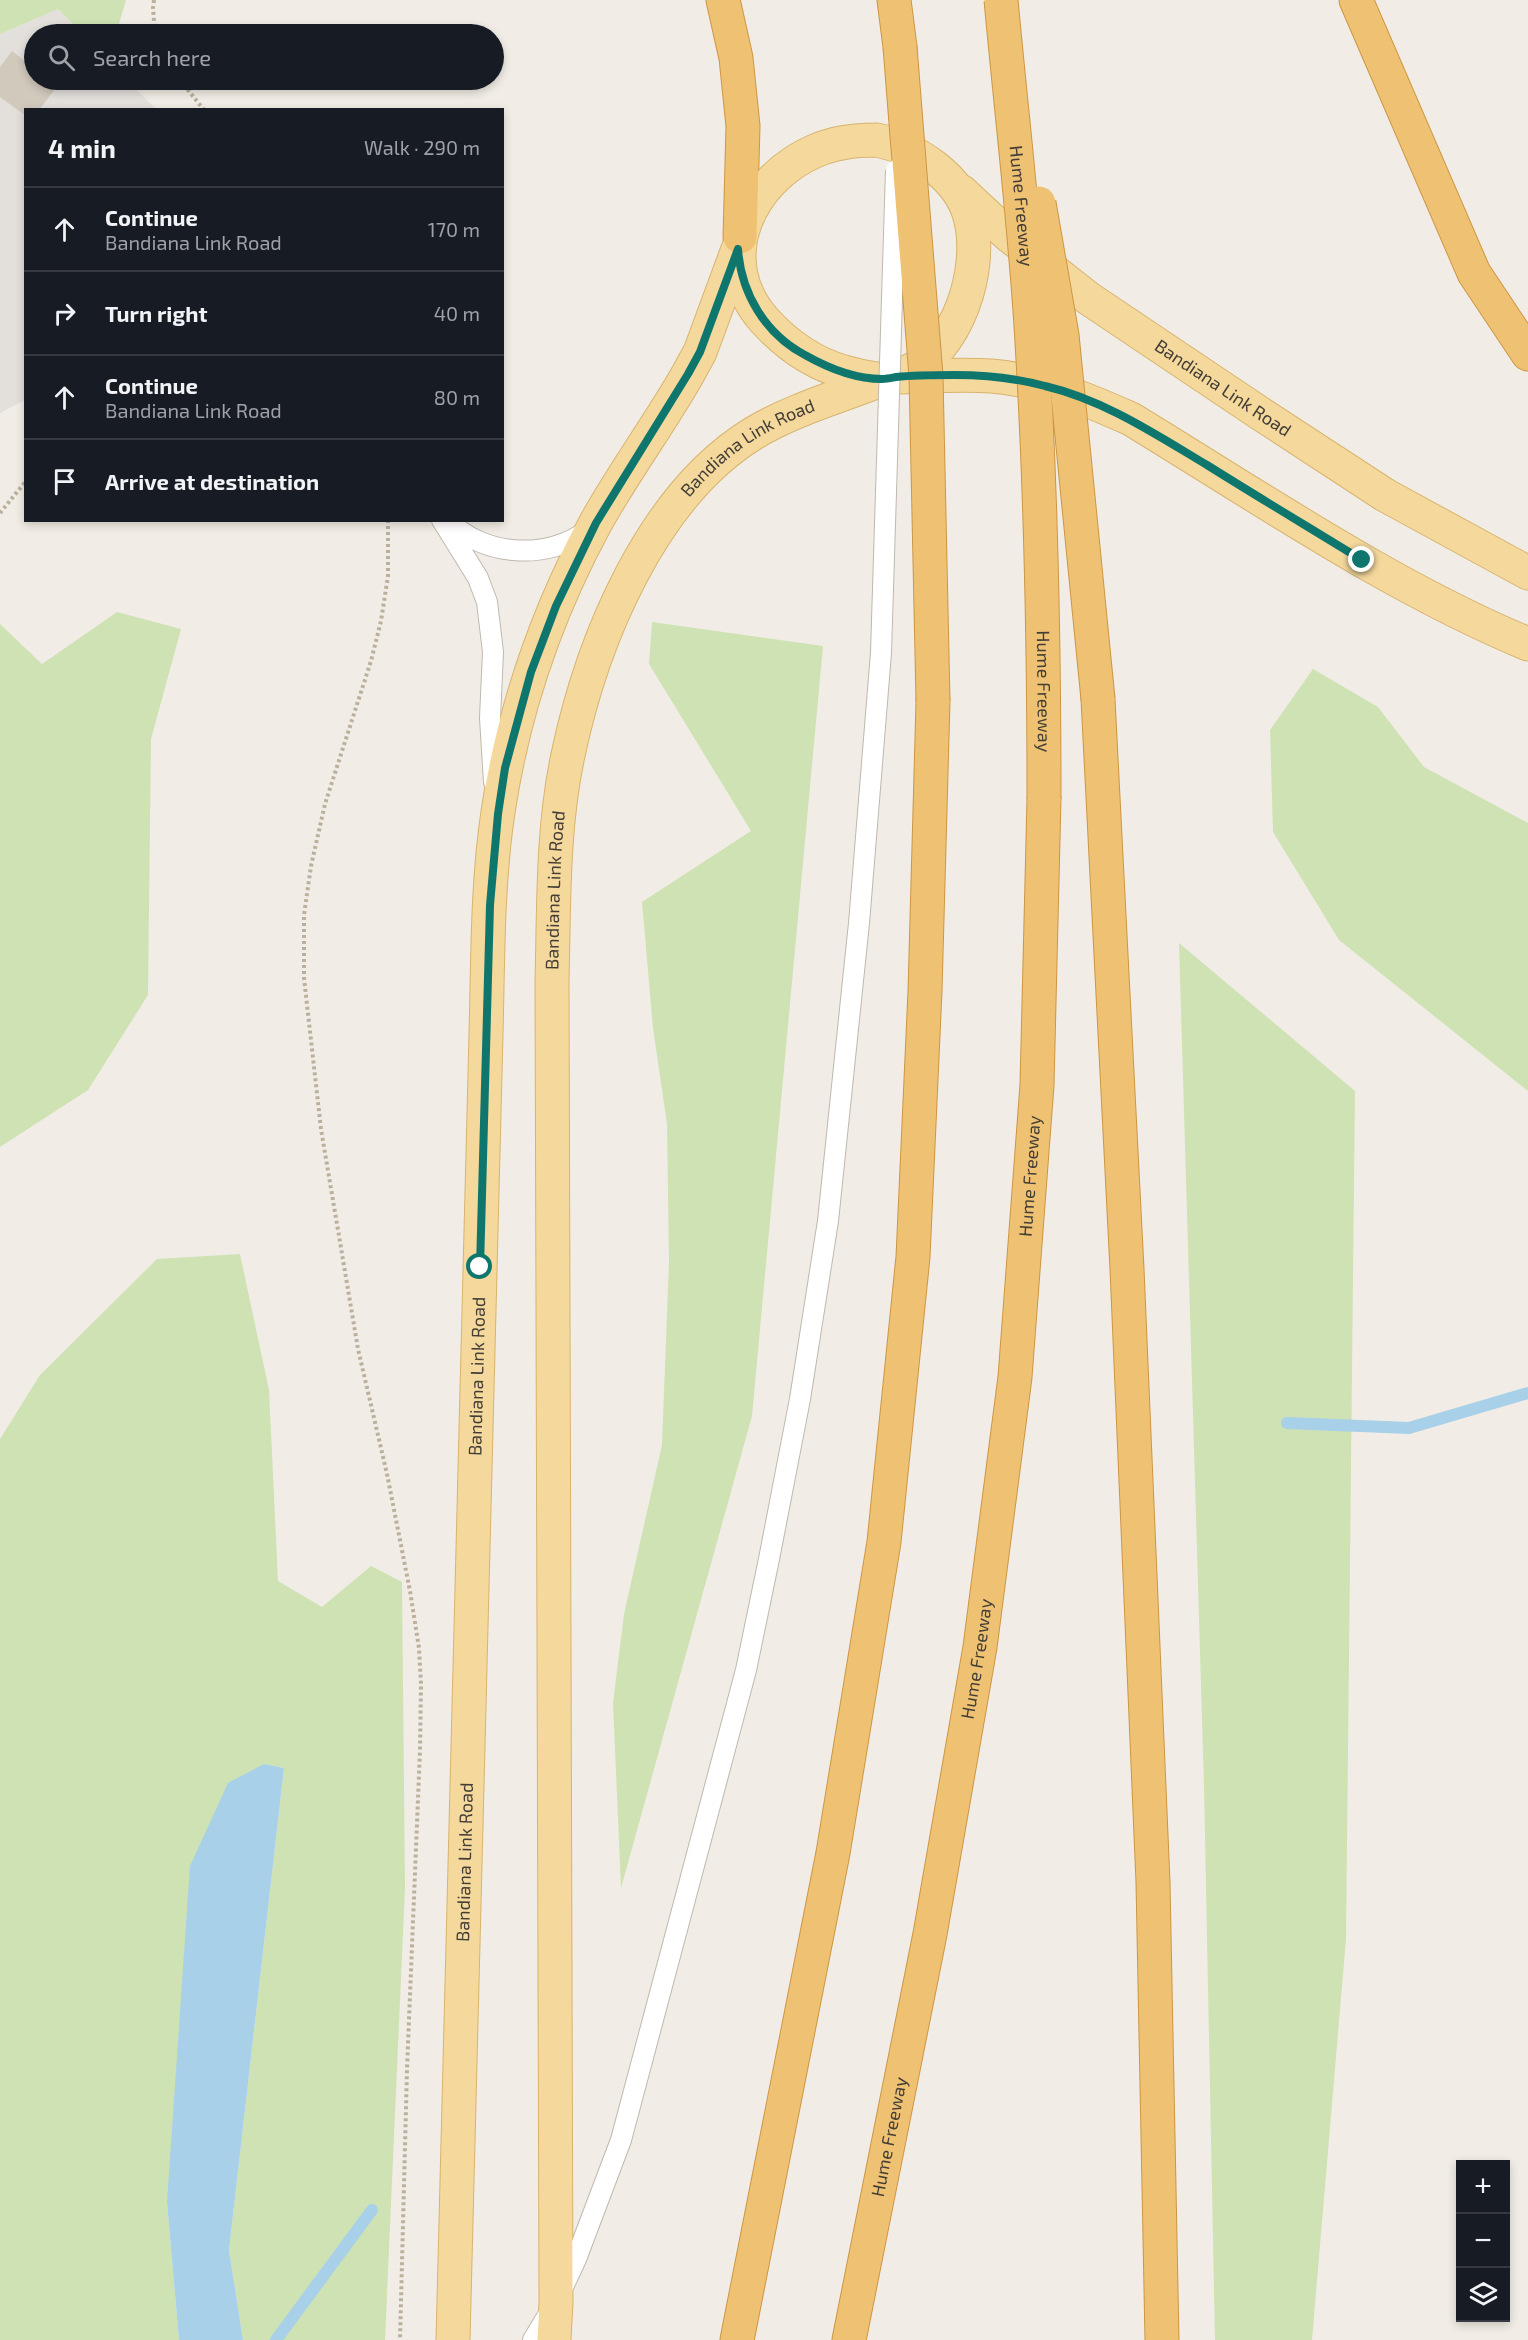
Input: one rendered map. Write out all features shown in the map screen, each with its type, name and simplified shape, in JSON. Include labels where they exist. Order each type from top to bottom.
[{"type":"highway","points":[[723,0],[736,58],[743,126],[739,243]]},
{"type":"highway","points":[[737,2340],[833,1853],[884,1542],[913,1257],[925,991],[933,701],[927,376],[900,47],[894,0]]},
{"type":"highway","points":[[1002,0],[1062,335],[1098,699],[1127,1269],[1153,1882],[1162,2340]]},
{"type":"highway","name":"Hume Freeway","points":[[849,2340],[930,1934],[974,1681],[1015,1377],[1037,1085],[1044,799],[1044,663],[1039,463],[1031,324],[1002,0]]},
{"type":"highway","points":[[1356,0],[1473,273],[1528,354]]},
{"type":"main road","name":"Bandiana Link Road","points":[[453,2340],[486,1034],[490,905],[498,814],[505,768],[531,672],[556,606],[596,523],[700,352],[749,215],[774,179],[794,163],[830,145],[862,140],[893,143],[920,155],[1007,234],[1088,298],[1385,495],[1528,573]]},
{"type":"main road","points":[[739,243],[743,284],[751,301],[781,338],[802,354],[837,370],[889,378],[922,364],[936,351],[949,333],[969,288],[974,249],[970,216],[954,188],[939,171]]},
{"type":"main road","name":"Bandiana Link Road","points":[[554,2340],[556,2302],[552,981],[558,827],[568,755],[601,641],[647,546],[669,512],[695,480],[718,459],[784,417],[889,378],[954,375],[1016,380],[1046,386],[1101,405],[1131,419],[1362,560],[1493,630],[1528,644]]},
{"type":"lane","points":[[533,2340],[556,2302],[593,2218],[621,2140],[746,1670],[804,1376],[828,1221],[859,923],[881,653],[900,47]]},
{"type":"lane","points":[[443,522],[478,578],[490,622],[493,652],[491,744],[498,814]]},
{"type":"lane","points":[[451,522],[477,541],[499,548],[529,551],[564,543],[578,537],[596,523]]},
{"type":"path","points":[[154,0],[154,24]]},
{"type":"path","points":[[188,90],[202,108]]},
{"type":"path","points":[[0,513],[24,484]]},
{"type":"path","points":[[388,522],[388,576],[381,621],[371,661],[325,804],[311,866],[304,915],[304,978],[321,1129],[358,1349],[387,1474],[419,1648],[420,1750],[407,2069],[400,2340]]},
{"type":"shaded area","points":[[58,9],[73,24],[24,24],[24,90],[137,90],[155,108],[24,108],[24,401],[0,413],[0,34]]},
{"type":"green space","points":[[0,0],[126,0],[119,24],[73,24],[58,9],[0,34]]},
{"type":"green space","points":[[117,612],[181,629],[151,739],[148,995],[88,1090],[0,1147],[0,624],[42,664]]},
{"type":"green space","points":[[652,622],[823,646],[752,1416],[621,1888],[613,1703],[624,1614],[662,1445],[669,1262],[667,1124],[653,1028],[642,902],[751,831],[649,664]]},
{"type":"green space","points":[[1313,669],[1378,707],[1424,767],[1528,823],[1528,1091],[1339,940],[1273,832],[1270,730]]},
{"type":"green space","points":[[1179,943],[1355,1091],[1346,1939],[1312,2340],[1215,2340],[1204,1786]]},
{"type":"green space","points":[[240,1254],[269,1390],[278,1581],[322,1607],[371,1566],[402,1582],[405,1888],[385,2340],[243,2340],[229,2250],[284,1768],[264,1764],[167,2202],[179,2340],[0,2340],[0,1439],[40,1375],[157,1259]]},
{"type":"water","points":[[264,1764],[284,1768],[229,2250],[243,2340],[179,2340],[167,2202],[190,1866],[228,1783]]},
{"type":"building","points":[[12,51],[24,60],[24,90],[54,90],[41,108],[24,108],[24,115],[0,97],[0,67]]},
{"type":"waterway","points":[[1287,1423],[1409,1428],[1528,1393]]},
{"type":"waterway","points":[[276,2340],[372,2210]]},
{"type":"route","points":[[480,1267],[490,905],[498,814],[505,768],[531,672],[556,606],[596,523],[675,397],[700,352],[738,249],[743,284],[751,301],[781,338],[817,362],[837,370],[884,380],[894,377],[992,376],[1046,386],[1078,396],[1131,419],[1362,560]]}]
